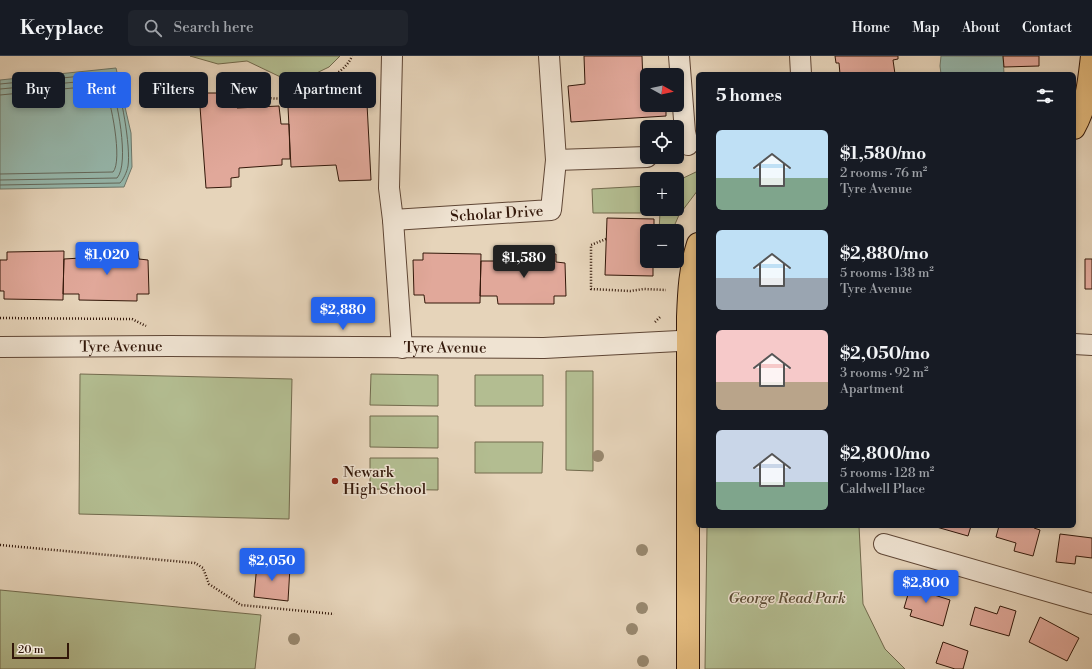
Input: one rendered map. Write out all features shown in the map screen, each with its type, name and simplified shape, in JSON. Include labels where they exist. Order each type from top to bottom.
[{"type":"main road","points":[[1076,124],[1087,97],[1092,56]]},
{"type":"main road","points":[[688,669],[693,340],[689,281],[696,251]]},
{"type":"street","points":[[392,56],[389,188],[393,220],[402,348]]},
{"type":"street","name":"Scholar Drive","points":[[393,220],[551,210],[556,160],[549,56]]},
{"type":"street","points":[[680,56],[684,132],[688,145]]},
{"type":"street","points":[[800,56],[801,72]]},
{"type":"street","points":[[556,160],[640,157]]},
{"type":"street","name":"Tyre Avenue","points":[[0,347],[177,346],[544,348],[693,340]]},
{"type":"street","points":[[1076,344],[1092,345]]},
{"type":"street","points":[[884,544],[1092,604]]},
{"type":"path","points":[[271,98],[293,98],[313,90],[338,74],[350,62],[352,56]]},
{"type":"path","points":[[606,239],[592,245],[591,289],[630,291],[644,289],[666,290]]},
{"type":"path","points":[[0,545],[195,563],[203,568],[208,584],[241,605],[334,614]]},
{"type":"green space","points":[[190,56],[340,56],[329,67],[319,72],[279,72],[279,76],[247,61],[218,64]]},
{"type":"green space","points":[[696,172],[696,193],[684,208],[684,178]]},
{"type":"green space","points":[[640,186],[640,213],[593,213],[592,189]]},
{"type":"green space","points":[[660,216],[679,216],[675,224],[659,224]]},
{"type":"green space","points":[[566,371],[593,371],[593,471],[566,470]]},
{"type":"green space","points":[[80,374],[292,379],[289,519],[79,514]]},
{"type":"green space","points":[[371,374],[438,375],[438,406],[370,405]]},
{"type":"green space","points":[[475,375],[543,375],[543,406],[475,406]]},
{"type":"green space","points":[[370,416],[438,416],[438,448],[370,447]]},
{"type":"green space","points":[[475,442],[543,442],[542,473],[475,473]]},
{"type":"green space","points":[[370,458],[438,458],[438,490],[370,489]]},
{"type":"green space","name":"George Read Park","points":[[707,528],[859,528],[863,604],[885,649],[905,669],[705,669]]},
{"type":"green space","points":[[0,590],[261,615],[255,669],[0,669]]},
{"type":"water","points":[[941,56],[1003,56],[1004,72],[941,72]]},
{"type":"water","points":[[116,68],[117,72],[77,72]]},
{"type":"water","points":[[73,72],[73,108],[125,108],[131,133],[132,167],[124,187],[0,189],[0,80],[12,79],[12,108],[65,108],[65,73]]},
{"type":"building","points":[[584,56],[642,56],[642,68],[640,68],[640,112],[666,112],[666,116],[571,122],[568,86],[585,84]]},
{"type":"building","points":[[835,56],[898,56],[898,59],[893,60],[895,72],[840,72],[839,63],[836,63]]},
{"type":"building","points":[[1003,56],[1039,56],[1039,66],[1004,67]]},
{"type":"building","points":[[208,93],[216,93],[216,108],[271,108],[271,106],[279,106],[281,124],[289,124],[290,159],[282,159],[282,165],[239,168],[239,177],[231,178],[231,187],[206,188],[200,108],[208,108]]},
{"type":"building","points":[[288,108],[367,108],[371,180],[339,181],[336,165],[291,167]]},
{"type":"building","points":[[607,218],[654,219],[654,224],[640,224],[640,268],[653,268],[653,276],[605,275]]},
{"type":"building","points":[[64,251],[63,300],[4,299],[4,291],[0,291],[0,260],[7,260],[7,252]]},
{"type":"building","points":[[81,251],[138,251],[139,259],[148,260],[149,294],[137,294],[137,301],[79,300],[79,294],[63,294],[64,259],[81,258]]},
{"type":"building","points":[[423,253],[481,254],[480,303],[425,303],[424,295],[414,295],[413,260],[423,260]]},
{"type":"building","points":[[502,254],[556,254],[556,262],[565,263],[566,296],[554,296],[554,304],[498,304],[497,296],[480,296],[481,261],[501,261]]},
{"type":"building","points":[[1085,259],[1092,259],[1092,289],[1085,289]]},
{"type":"building","points":[[940,528],[970,528],[968,536]]},
{"type":"building","points":[[998,528],[1034,528],[1040,530],[1033,556],[1014,551],[1016,543],[996,537]]},
{"type":"building","points":[[1060,534],[1092,538],[1092,558],[1076,556],[1075,564],[1056,562]]},
{"type":"building","points":[[257,564],[290,567],[288,601],[254,597]]},
{"type":"building","points":[[912,581],[929,585],[928,593],[950,600],[943,626],[910,616],[912,610],[904,608]]},
{"type":"building","points":[[1000,606],[1016,611],[1009,636],[970,625],[975,607],[997,614]]},
{"type":"building","points":[[1040,617],[1079,638],[1067,661],[1029,642]]},
{"type":"building","points":[[943,642],[968,651],[963,669],[955,669],[936,663]]},
{"type":"place","name":"Newark High School","points":[[335,481]]}]
